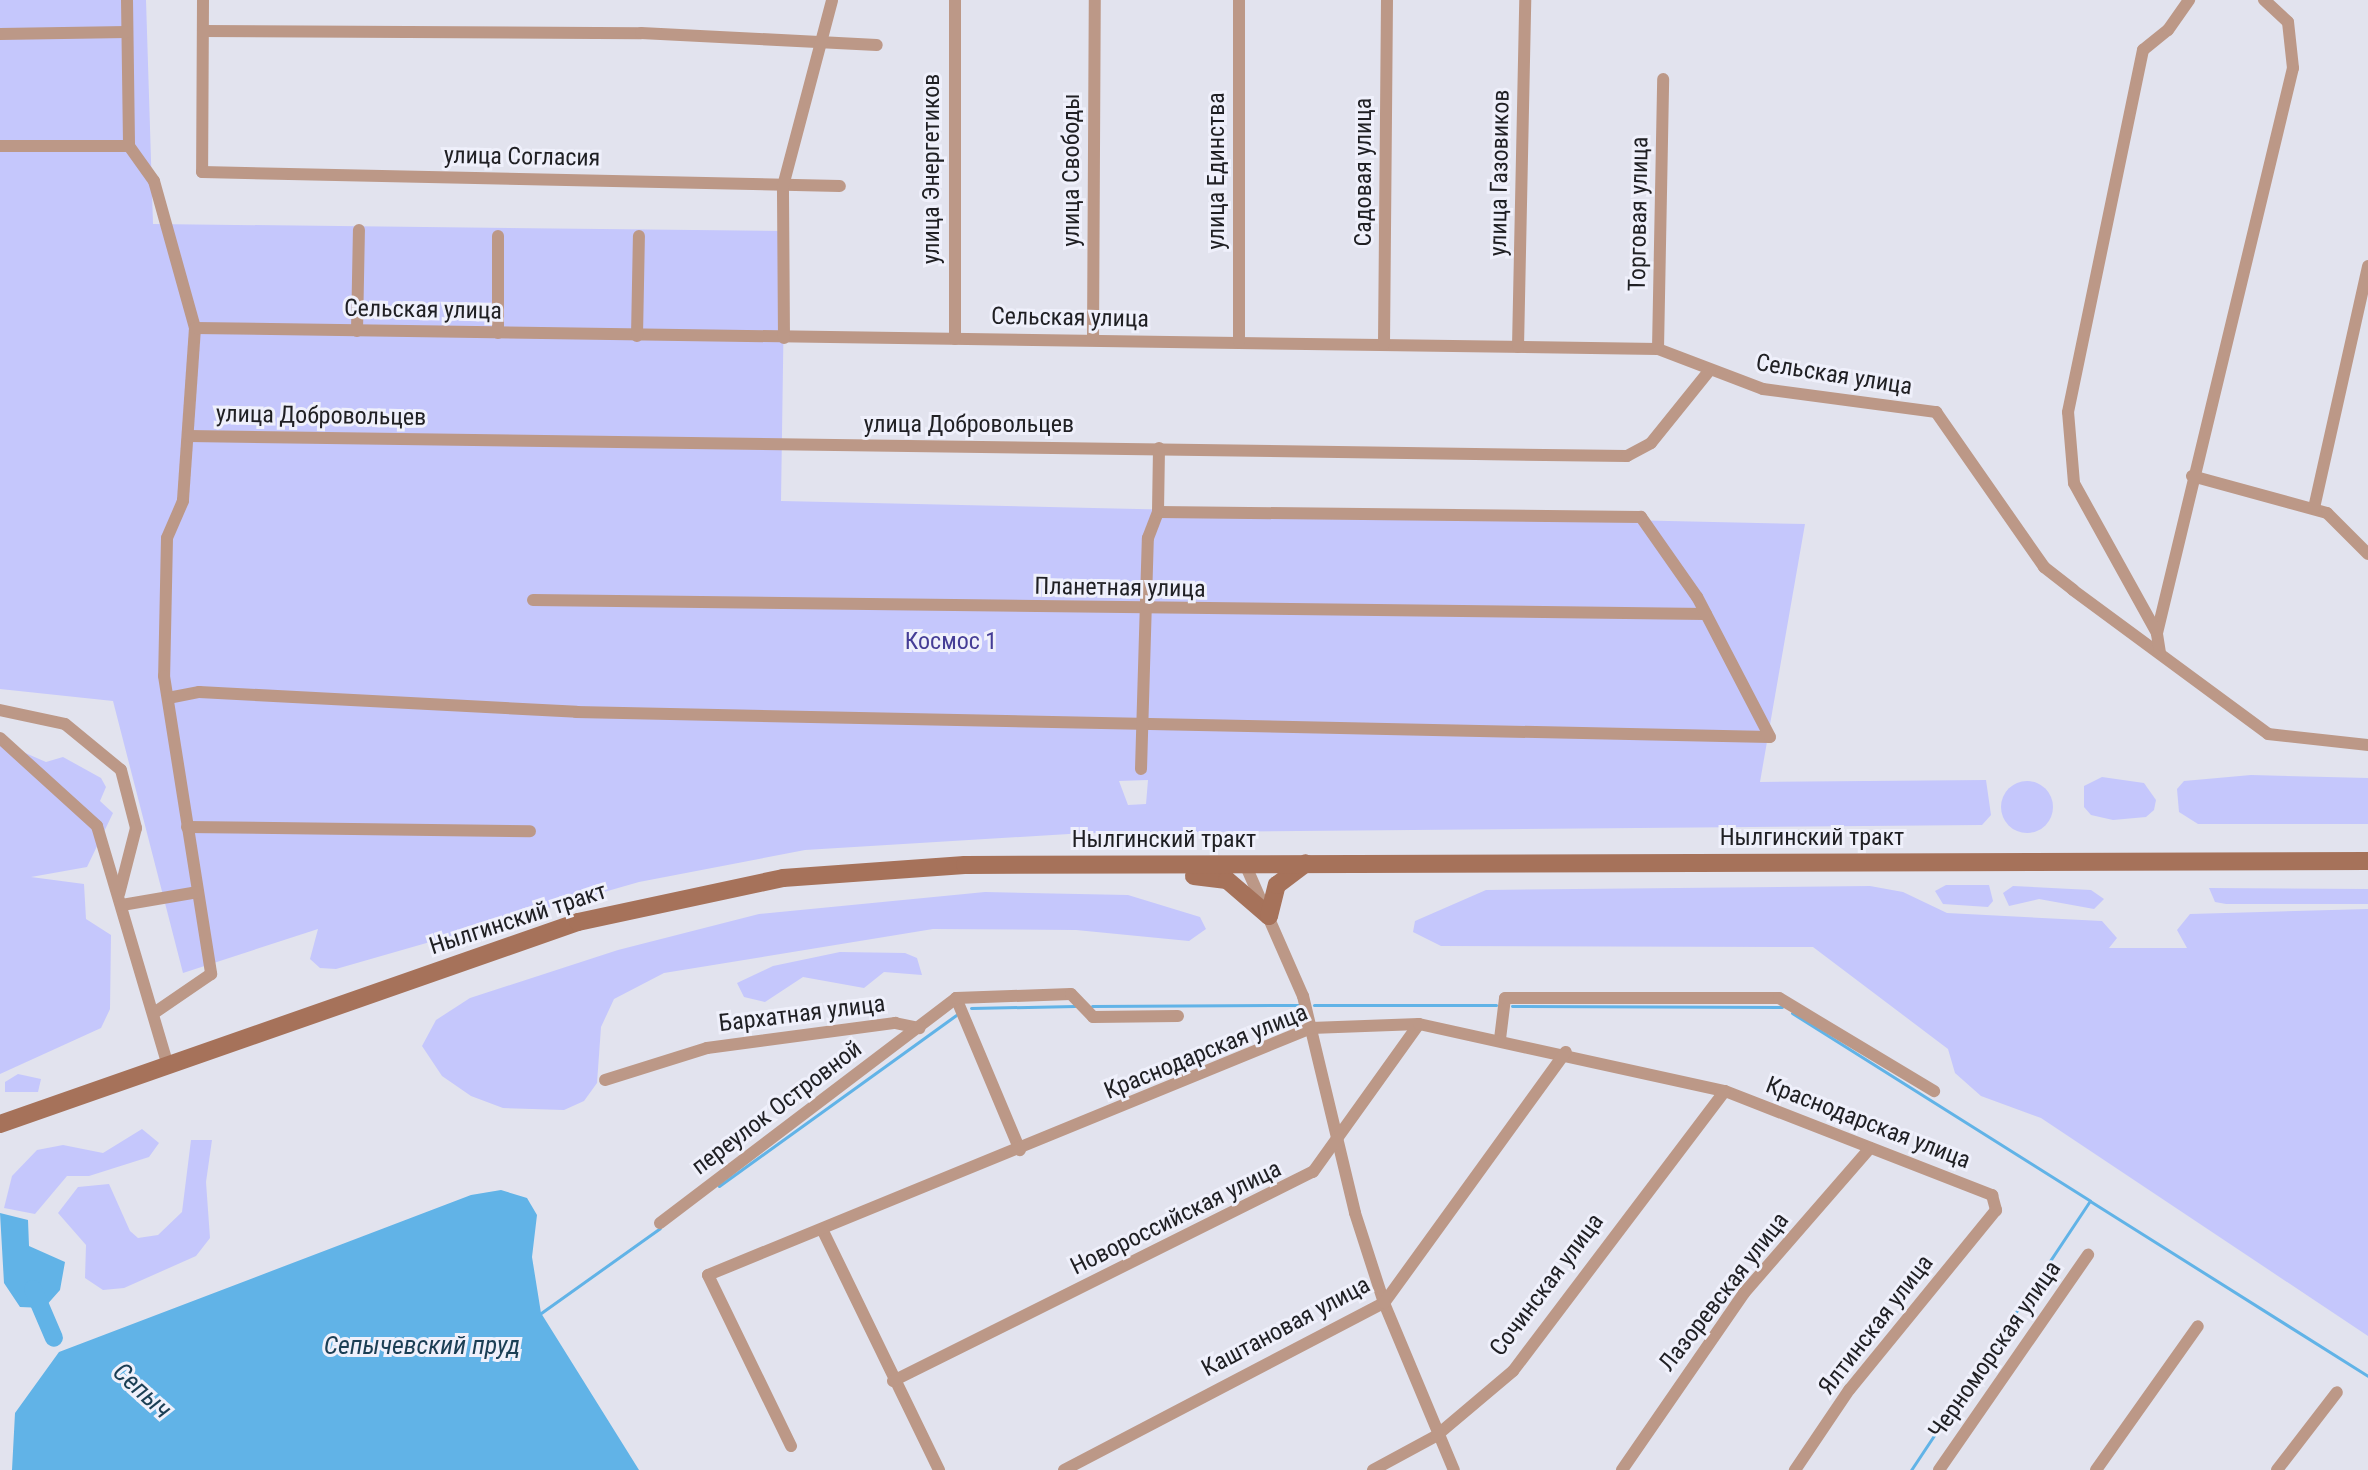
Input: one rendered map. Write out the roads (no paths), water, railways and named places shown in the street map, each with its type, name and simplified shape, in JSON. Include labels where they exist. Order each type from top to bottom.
[{"type":"main road","name":"Нылгинский тракт","points":[[0,1124],[578,922],[783,878],[991,865],[2368,861]]},
{"type":"main road","points":[[991,865],[1022,874],[1215,876],[1239,887],[1269,916],[1277,885],[1306,863]]},
{"type":"street","points":[[127,0],[129,146],[154,181],[195,328],[183,501],[167,538],[168,698],[211,974],[154,1013]]},
{"type":"street","points":[[203,0],[203,31],[821,38],[877,45]]},
{"type":"street","points":[[784,338],[783,186],[832,0]]},
{"type":"street","name":"улица Энергетиков","points":[[955,0],[955,339]]},
{"type":"street","name":"улица Свободы","points":[[1093,340],[1095,0]]},
{"type":"street","name":"улица Единства","points":[[1239,0],[1239,342]]},
{"type":"street","name":"Садовая улица","points":[[1384,344],[1387,0]]},
{"type":"street","name":"улица Газовиков","points":[[1518,347],[1525,0]]},
{"type":"street","points":[[2189,0],[2168,30],[2143,50],[2068,412],[2074,483],[2157,633],[2160,653],[2268,734],[2368,745]]},
{"type":"street","points":[[2157,633],[2192,476],[2293,68],[2288,22],[2264,0]]},
{"type":"street","name":"улица Согласия","points":[[203,31],[202,172],[840,186]]},
{"type":"street","points":[[0,34],[127,32]]},
{"type":"street","name":"Торговая улица","points":[[1658,349],[1663,79]]},
{"type":"street","points":[[0,146],[129,146]]},
{"type":"street","points":[[357,331],[359,230]]},
{"type":"street","points":[[498,236],[498,333]]},
{"type":"street","points":[[637,336],[639,236]]},
{"type":"street","points":[[2314,508],[2368,266]]},
{"type":"street","name":"Сельская улица","points":[[195,328],[1658,349],[1763,389],[1936,412],[2044,567],[2160,653]]},
{"type":"street","name":"улица Добровольцев","points":[[189,436],[1627,456],[1651,443],[1710,370]]},
{"type":"street","points":[[1141,769],[1146,723],[1148,538],[1158,512],[1159,448]]},
{"type":"street","points":[[2192,476],[2314,508],[2368,554]]},
{"type":"street","points":[[168,698],[199,692],[576,712],[1770,737],[1706,614],[1641,517],[1158,512]]},
{"type":"street","name":"Планетная улица","points":[[533,600],[1146,610],[1706,614]]},
{"type":"street","points":[[0,710],[65,724],[121,770],[136,828],[120,899]]},
{"type":"street","points":[[0,738],[97,826],[168,1066]]},
{"type":"street","points":[[187,827],[530,831]]},
{"type":"street","points":[[1245,864],[1269,916],[1311,1028],[1336,1141],[1384,1303],[1436,1436],[1454,1470]]},
{"type":"street","points":[[120,899],[198,892]]},
{"type":"street","points":[[1020,1150],[956,998],[1071,994],[1093,1017],[1178,1016]]},
{"type":"street","name":"Бархатная улица","points":[[605,1080],[707,1048],[895,1023],[919,1028],[956,998]]},
{"type":"street","points":[[1500,1039],[1505,998],[1779,998],[1934,1091]]},
{"type":"street","name":"Краснодарская улица","points":[[791,1446],[708,1275],[1020,1150],[1311,1028],[1419,1024],[1566,1052],[1725,1091],[1992,1195],[1996,1210]]},
{"type":"street","name":"Новороссийская улица","points":[[893,1381],[1291,1187],[1330,1157],[1336,1141],[1419,1024]]},
{"type":"street","name":"переулок Островной","points":[[660,1223],[919,1028]]},
{"type":"street","name":"Каштановая улица","points":[[1064,1470],[1384,1303],[1566,1052]]},
{"type":"street","name":"Сочинская улица","points":[[1373,1470],[1436,1436],[1513,1371],[1725,1091]]},
{"type":"street","name":"Лазоревская улица","points":[[1622,1470],[1744,1293],[1870,1148]]},
{"type":"street","name":"Ялтинская улица","points":[[1795,1470],[1849,1390],[1996,1210]]},
{"type":"street","points":[[822,1229],[893,1381],[939,1470]]},
{"type":"street","name":"Черноморская улица","points":[[1939,1470],[2088,1255]]},
{"type":"street","points":[[2096,1470],[2198,1326]]},
{"type":"street","points":[[2277,1470],[2337,1392]]},
{"type":"water","name":"Сепычевский пруд","points":[[501,1190],[527,1198],[537,1215],[532,1257],[541,1313],[639,1470],[12,1470],[15,1413],[59,1352],[471,1195]]},
{"type":"water","points":[[0,1213],[28,1220],[29,1246],[65,1262],[60,1290],[44,1308],[20,1307],[4,1283]]},
{"type":"waterway","points":[[1092,1006],[1299,1005]]},
{"type":"waterway","points":[[1314,1005],[1496,1005]]},
{"type":"waterway","points":[[971,1008],[1075,1006]]},
{"type":"waterway","points":[[1512,1006],[1782,1007]]},
{"type":"waterway","points":[[1792,1013],[2090,1201]]},
{"type":"waterway","points":[[719,1186],[956,1015]]},
{"type":"waterway","points":[[1911,1470],[2090,1201],[2368,1376]]},
{"type":"waterway","points":[[541,1313],[660,1228]]},
{"type":"waterway","name":"Сепыч","points":[[33,1289],[54,1338]]},
{"type":"park label","name":"Космос 1","points":[[951,642]]}]
